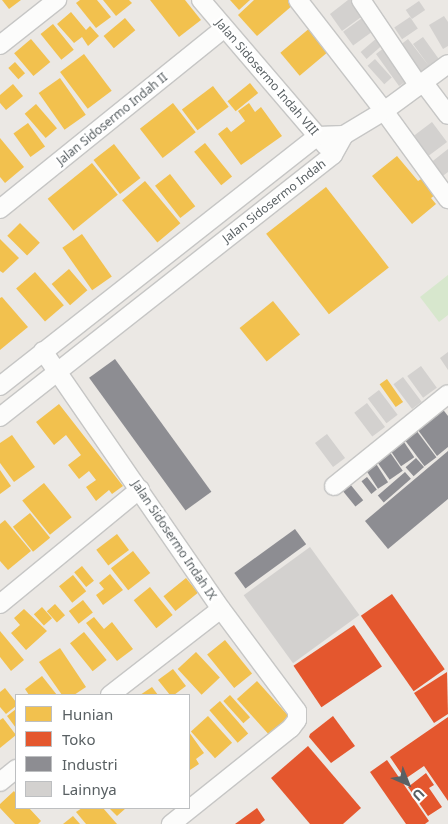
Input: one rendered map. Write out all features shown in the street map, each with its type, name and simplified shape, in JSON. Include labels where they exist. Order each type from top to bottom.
[{"type":"street","points":[[0,45],[57,0]]},
{"type":"street","name":"Jalan Sidosermo Indah VIII","points":[[201,0],[333,155]]},
{"type":"street","points":[[298,0],[384,111],[448,199]]},
{"type":"street","points":[[360,0],[421,84],[448,115]]},
{"type":"street","name":"Jalan Sidosermo Indah II","points":[[0,209],[224,28]]},
{"type":"street","points":[[318,136],[344,135],[384,111],[448,64]]},
{"type":"street","name":"Jalan Sidosermo Indah","points":[[0,417],[333,155],[344,135]]},
{"type":"street","name":"Jalan Sidosermo Indah","points":[[0,386],[318,136]]},
{"type":"street","name":"Jalan Sidosermo Indah IX","points":[[43,351],[221,609],[295,707],[297,720],[291,728],[190,809]]},
{"type":"street","points":[[334,486],[446,401]]},
{"type":"street","points":[[0,604],[140,489]]},
{"type":"street","points":[[111,694],[221,609]]},
{"type":"street","points":[[0,782],[15,770]]},
{"type":"street","name":"Jalan Sidosermo Indah IX","points":[[171,824],[190,809]]},
{"type":"green space","points":[[448,275],[448,315],[439,322],[420,297]]},
{"type":"building: Hunian","points":[[2,0],[21,0],[9,9]]},
{"type":"building: Hunian","points":[[80,0],[97,0],[111,17],[96,28],[76,3]]},
{"type":"building: Hunian","points":[[103,0],[129,0],[132,3],[116,16]]},
{"type":"building: Hunian","points":[[150,0],[185,0],[201,20],[179,37]]},
{"type":"building: Hunian","points":[[230,0],[250,0],[239,10]]},
{"type":"building: Hunian","points":[[254,0],[288,0],[293,5],[257,36],[238,15]]},
{"type":"building: Hunian","points":[[71,12],[86,30],[90,26],[99,36],[88,46],[82,37],[74,43],[57,24]]},
{"type":"building: Hunian","points":[[125,18],[135,30],[114,48],[104,36]]},
{"type":"building: Hunian","points":[[53,24],[74,50],[61,60],[41,34]]},
{"type":"building: Hunian","points":[[311,27],[330,50],[300,76],[280,53]]},
{"type":"building: Hunian","points":[[31,39],[50,62],[33,76],[14,53]]},
{"type":"building: Hunian","points":[[84,54],[112,91],[88,109],[60,72]]},
{"type":"building: Hunian","points":[[15,62],[25,73],[18,79],[8,68]]},
{"type":"building: Hunian","points":[[60,78],[86,115],[65,130],[39,93]]},
{"type":"building: Hunian","points":[[250,83],[258,93],[236,111],[227,101]]},
{"type":"building: Hunian","points":[[13,84],[23,96],[6,110],[0,103],[0,95]]},
{"type":"building: Hunian","points":[[213,86],[229,107],[198,130],[182,109]]},
{"type":"building: Hunian","points":[[173,103],[196,132],[163,158],[140,129]]},
{"type":"building: Hunian","points":[[249,103],[255,112],[261,107],[282,136],[241,165],[218,134],[227,127],[231,132],[245,121],[238,111]]},
{"type":"building: Hunian","points":[[36,104],[57,128],[46,138],[25,114]]},
{"type":"building: Hunian","points":[[28,123],[45,146],[30,157],[13,134]]},
{"type":"building: Hunian","points":[[0,138],[24,167],[5,183],[0,177]]},
{"type":"building: Hunian","points":[[205,143],[232,176],[221,185],[194,152]]},
{"type":"building: Hunian","points":[[114,144],[140,178],[120,194],[94,160]]},
{"type":"building: Hunian","points":[[397,156],[418,181],[426,176],[439,192],[431,198],[436,204],[412,224],[372,176]]},
{"type":"building: Hunian","points":[[92,163],[118,195],[74,231],[48,199]]},
{"type":"building: Hunian","points":[[170,174],[195,206],[180,218],[155,186]]},
{"type":"building: Hunian","points":[[145,181],[180,223],[157,242],[122,200]]},
{"type":"building: Hunian","points":[[326,187],[389,267],[329,314],[266,234]]},
{"type":"building: Hunian","points":[[20,223],[40,243],[27,256],[7,236]]},
{"type":"building: Hunian","points":[[82,234],[112,277],[92,290],[62,248]]},
{"type":"building: Hunian","points":[[0,239],[19,258],[3,273],[0,271]]},
{"type":"building: Hunian","points":[[69,269],[87,290],[70,305],[52,284]]},
{"type":"building: Hunian","points":[[35,272],[64,305],[45,322],[16,288]]},
{"type":"building: Hunian","points":[[2,297],[28,327],[0,350],[0,298]]},
{"type":"building: Hunian","points":[[273,301],[300,334],[267,361],[240,328]]},
{"type":"building: Hunian","points":[[387,379],[403,402],[396,407],[380,384]]},
{"type":"building: Hunian","points":[[59,404],[123,486],[112,494],[109,490],[96,501],[86,487],[96,480],[89,471],[79,479],[68,465],[81,455],[66,435],[54,445],[36,422]]},
{"type":"building: Hunian","points":[[12,435],[35,467],[14,482],[0,463],[0,443]]},
{"type":"building: Hunian","points":[[0,470],[11,486],[0,494]]},
{"type":"building: Hunian","points":[[44,483],[72,517],[50,535],[22,501]]},
{"type":"building: Hunian","points":[[30,513],[50,538],[33,552],[13,527]]},
{"type":"building: Hunian","points":[[5,520],[31,551],[8,570],[0,561],[0,524]]},
{"type":"building: Hunian","points":[[117,534],[129,550],[108,566],[96,550]]},
{"type":"building: Hunian","points":[[133,551],[150,573],[128,590],[111,568]]},
{"type":"building: Hunian","points":[[82,566],[94,581],[86,587],[74,572]]},
{"type":"building: Hunian","points":[[110,574],[123,590],[103,605],[96,595],[104,589],[99,583]]},
{"type":"building: Hunian","points":[[73,575],[86,591],[72,603],[59,586]]},
{"type":"building: Hunian","points":[[186,578],[198,593],[175,611],[163,596]]},
{"type":"building: Hunian","points":[[150,587],[173,615],[156,628],[134,600]]},
{"type":"building: Hunian","points":[[83,600],[93,613],[79,624],[69,611]]},
{"type":"building: Hunian","points":[[55,604],[65,615],[57,623],[47,611]]},
{"type":"building: Hunian","points":[[42,607],[52,618],[44,626],[34,614]]},
{"type":"building: Hunian","points":[[24,609],[47,631],[26,650],[11,633],[20,625],[14,618]]},
{"type":"building: Hunian","points":[[94,617],[104,629],[112,622],[133,649],[117,661],[86,623]]},
{"type":"building: Hunian","points":[[0,631],[24,660],[11,671],[0,657]]},
{"type":"building: Hunian","points":[[84,632],[107,660],[93,671],[70,643]]},
{"type":"building: Hunian","points":[[225,640],[252,673],[234,688],[207,654]]},
{"type":"building: Hunian","points":[[60,648],[86,687],[76,694],[61,694],[39,662]]},
{"type":"building: Hunian","points":[[196,652],[220,678],[202,695],[178,669]]},
{"type":"building: Hunian","points":[[173,669],[186,686],[175,694],[169,694],[158,680]]},
{"type":"building: Hunian","points":[[42,676],[56,694],[28,694],[25,689]]},
{"type":"building: Hunian","points":[[257,681],[291,719],[271,737],[237,699]]},
{"type":"building: Hunian","points":[[152,687],[157,694],[142,694]]},
{"type":"building: Hunian","points":[[5,688],[15,701],[15,707],[6,714],[0,707],[0,692]]},
{"type":"building: Hunian","points":[[230,695],[250,717],[243,723],[223,701]]},
{"type":"building: Hunian","points":[[220,701],[248,733],[238,743],[209,710]]},
{"type":"building: Hunian","points":[[15,710],[15,727],[7,716]]},
{"type":"building: Hunian","points":[[208,716],[232,743],[215,758],[191,731]]},
{"type":"building: Hunian","points":[[3,718],[15,736],[0,748],[0,720]]},
{"type":"building: Hunian","points":[[190,733],[204,753],[196,759],[199,764],[190,770]]},
{"type":"building: Hunian","points":[[14,791],[15,809],[30,809],[41,821],[38,824],[15,824],[0,808],[0,804]]},
{"type":"building: Hunian","points":[[80,809],[104,809],[117,824],[86,824],[76,812]]},
{"type":"building: Hunian","points":[[110,809],[125,809],[117,816]]},
{"type":"building: Hunian","points":[[73,816],[80,824],[63,824]]},
{"type":"building: Toko","points":[[392,594],[445,669],[414,691],[361,616]]},
{"type":"building: Toko","points":[[354,625],[382,666],[321,707],[293,666]]},
{"type":"building: Toko","points":[[447,672],[448,714],[434,723],[414,693]]},
{"type":"building: Toko","points":[[333,716],[355,746],[331,763],[309,737],[310,734]]},
{"type":"building: Toko","points":[[448,717],[448,801],[424,766],[405,779],[390,757]]},
{"type":"building: Toko","points":[[308,746],[361,808],[343,824],[310,824],[271,778]]},
{"type":"building: Toko","points":[[387,760],[429,821],[425,824],[406,824],[370,772]]},
{"type":"building: Toko","points":[[426,773],[434,785],[429,788],[442,807],[428,816],[408,787]]},
{"type":"building: Toko","points":[[257,808],[265,820],[260,824],[235,824]]},
{"type":"building: Industri","points":[[115,359],[211,492],[186,510],[89,378]]},
{"type":"building: Industri","points":[[441,407],[448,416],[448,447],[437,456],[415,426]]},
{"type":"building: Industri","points":[[416,430],[436,457],[424,466],[404,439]]},
{"type":"building: Industri","points":[[402,439],[414,457],[401,466],[389,448]]},
{"type":"building: Industri","points":[[389,451],[403,471],[390,480],[376,460]]},
{"type":"building: Industri","points":[[448,451],[448,499],[388,549],[365,521]]},
{"type":"building: Industri","points":[[416,458],[424,467],[414,476],[406,467]]},
{"type":"building: Industri","points":[[375,462],[388,482],[378,489],[365,469]]},
{"type":"building: Industri","points":[[405,472],[411,479],[384,502],[378,496]]},
{"type":"building: Industri","points":[[367,477],[377,490],[371,494],[361,481]]},
{"type":"building: Industri","points":[[350,484],[363,500],[355,507],[342,490]]},
{"type":"building: Industri","points":[[295,529],[306,544],[245,588],[234,573]]},
{"type":"building: Lainnya","points":[[348,0],[360,0],[368,12],[342,31],[330,14]]},
{"type":"building: Lainnya","points":[[419,1],[425,10],[412,19],[406,10]]},
{"type":"building: Lainnya","points":[[369,13],[379,27],[353,46],[343,32]]},
{"type":"building: Lainnya","points":[[444,16],[448,22],[448,46],[443,49],[429,25]]},
{"type":"building: Lainnya","points":[[410,17],[418,29],[402,39],[394,28]]},
{"type":"building: Lainnya","points":[[378,37],[384,44],[367,59],[361,52]]},
{"type":"building: Lainnya","points":[[423,37],[441,62],[417,78],[395,49],[408,39],[429,66],[413,44]]},
{"type":"building: Lainnya","points":[[389,44],[412,77],[405,95],[399,87],[405,82],[399,86],[376,54]]},
{"type":"building: Lainnya","points":[[375,59],[392,78],[384,84],[368,66]]},
{"type":"building: Lainnya","points":[[432,122],[447,142],[426,158],[411,138]]},
{"type":"building: Lainnya","points":[[448,149],[448,172],[440,178],[429,164]]},
{"type":"building: Lainnya","points":[[448,352],[448,370],[440,358]]},
{"type":"building: Lainnya","points":[[421,366],[437,388],[423,398],[407,376]]},
{"type":"building: Lainnya","points":[[403,377],[422,402],[412,409],[393,384]]},
{"type":"building: Lainnya","points":[[379,390],[398,415],[386,423],[368,398]]},
{"type":"building: Lainnya","points":[[367,403],[385,427],[372,437],[354,413]]},
{"type":"building: Lainnya","points":[[327,434],[345,458],[333,467],[315,443]]},
{"type":"building: Lainnya","points":[[310,547],[359,615],[293,663],[244,595]]}]
